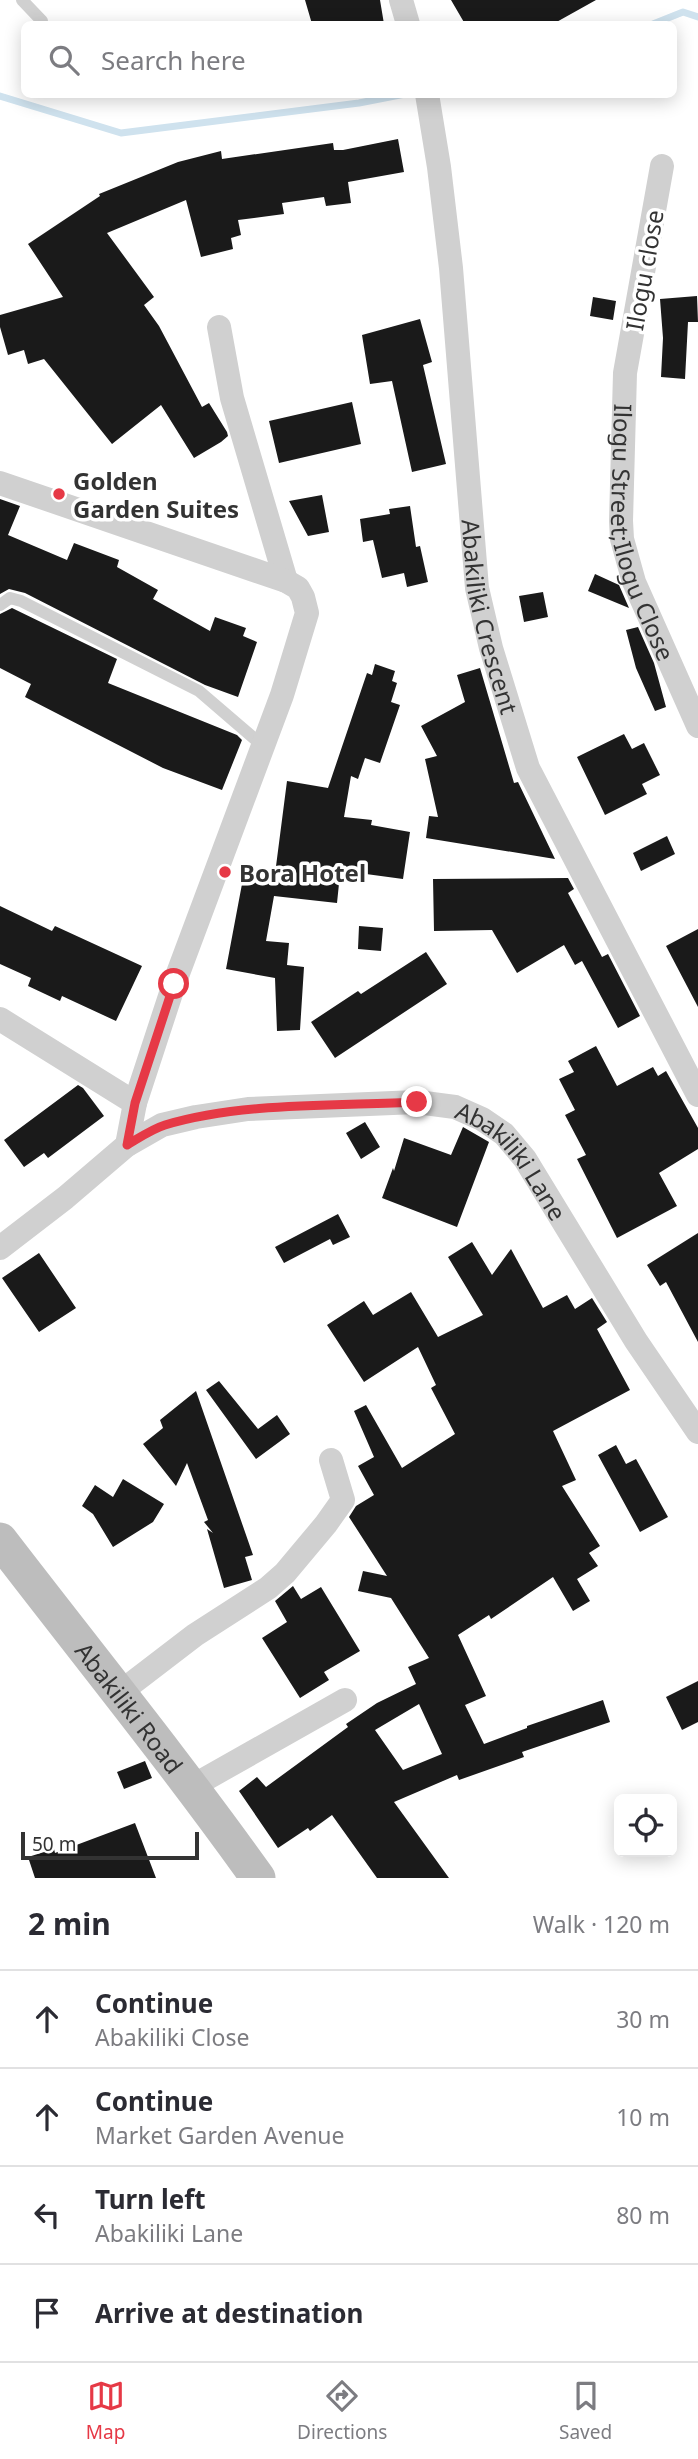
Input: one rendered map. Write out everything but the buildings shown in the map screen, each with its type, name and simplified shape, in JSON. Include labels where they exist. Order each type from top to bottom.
[{"type":"main road","name":"Abakiliki Road","points":[[0,1540],[192,1786],[258,1878]]},
{"type":"street","points":[[401,0],[407,21]]},
{"type":"street","name":"Abakiliki Crescent","points":[[428,101],[451,268],[477,588],[491,648],[528,768],[698,1095]]},
{"type":"street","name":"Ilogu close","points":[[625,373],[662,166]]},
{"type":"street","points":[[127,1145],[135,1103],[174,984],[264,746],[307,613],[295,589],[232,398],[219,327]]},
{"type":"street","name":"Ilogu Street;Ilogu Close","points":[[625,373],[622,539],[634,582],[698,726]]},
{"type":"street","points":[[0,483],[295,589]]},
{"type":"street","points":[[0,1019],[135,1103]]},
{"type":"street","name":"Abakiliki Lane","points":[[0,1248],[127,1145],[162,1125],[248,1109],[417,1102],[455,1107],[482,1119],[504,1134],[525,1159],[636,1341],[698,1432]]},
{"type":"street","points":[[118,1694],[195,1635],[268,1588],[285,1573],[343,1500],[331,1460]]},
{"type":"street","points":[[192,1786],[345,1700]]},
{"type":"lane","points":[[22,0],[42,21]]},
{"type":"lane","points":[[0,605],[10,598],[22,601],[199,691],[264,746]]},
{"type":"waterway","points":[[660,21],[683,12],[698,17]]},
{"type":"waterway","points":[[0,96],[121,133],[385,98]]},
{"type":"place","name":"Golden Garden Suites","points":[[59,494]]},
{"type":"place","name":"Bora Hotel","points":[[225,872]]},
{"type":"route","points":[[174,984],[135,1103],[127,1145],[162,1125],[248,1109],[417,1102]]}]
